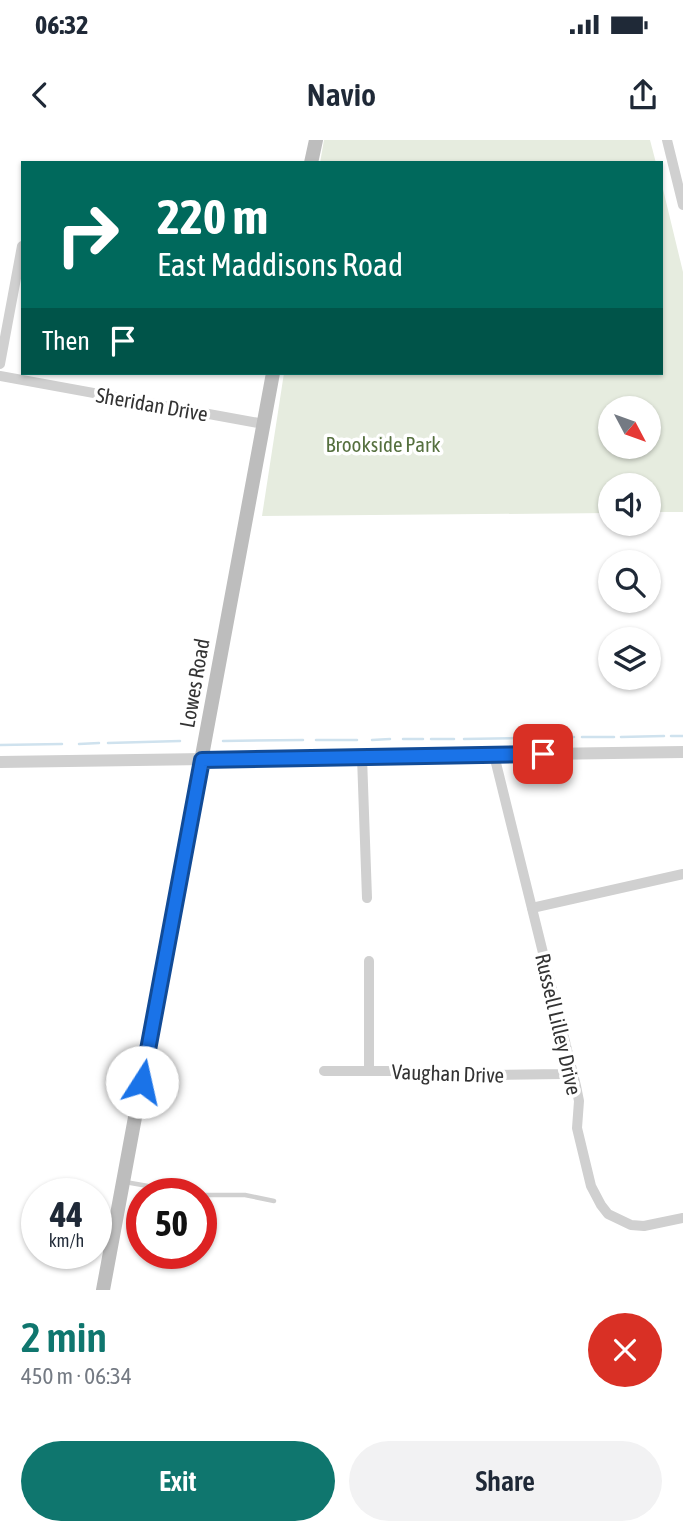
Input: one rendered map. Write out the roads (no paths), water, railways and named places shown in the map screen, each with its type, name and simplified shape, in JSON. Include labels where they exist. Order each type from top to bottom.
[{"type":"main road","points":[[312,161],[316,140]]},
{"type":"main road","name":"Lowes Road","points":[[103,1290],[273,375]]},
{"type":"street","points":[[667,140],[683,205]]},
{"type":"street","points":[[0,364],[21,251]]},
{"type":"street","name":"Sheridan Drive","points":[[0,376],[264,424]]},
{"type":"street","points":[[0,762],[683,752]]},
{"type":"street","name":"Russell Lilley Drive","points":[[494,755],[579,1101],[577,1128],[592,1186],[608,1214],[631,1225],[644,1226],[683,1218]]},
{"type":"street","points":[[362,757],[367,898]]},
{"type":"street","points":[[532,908],[683,874]]},
{"type":"street","points":[[369,961],[369,1071]]},
{"type":"street","name":"Vaughan Drive","points":[[324,1070],[412,1071],[418,1076],[572,1072]]},
{"type":"lane","points":[[217,1195],[246,1195],[274,1200]]},
{"type":"waterway","points":[[621,737],[664,736]]},
{"type":"waterway","points":[[671,736],[683,736]]},
{"type":"waterway","points":[[531,738],[574,737]]},
{"type":"waterway","points":[[582,737],[614,737]]},
{"type":"waterway","points":[[464,739],[524,738]]},
{"type":"waterway","points":[[372,740],[390,739]]},
{"type":"waterway","points":[[403,739],[423,739]]},
{"type":"waterway","points":[[431,739],[454,739]]},
{"type":"waterway","points":[[223,741],[303,740]]},
{"type":"waterway","points":[[316,740],[357,740]]},
{"type":"waterway","points":[[108,743],[180,741]]},
{"type":"waterway","points":[[79,744],[99,743]]},
{"type":"waterway","points":[[0,745],[62,744]]},
{"type":"park label","name":"Brookside Park","points":[[383,444]]}]
